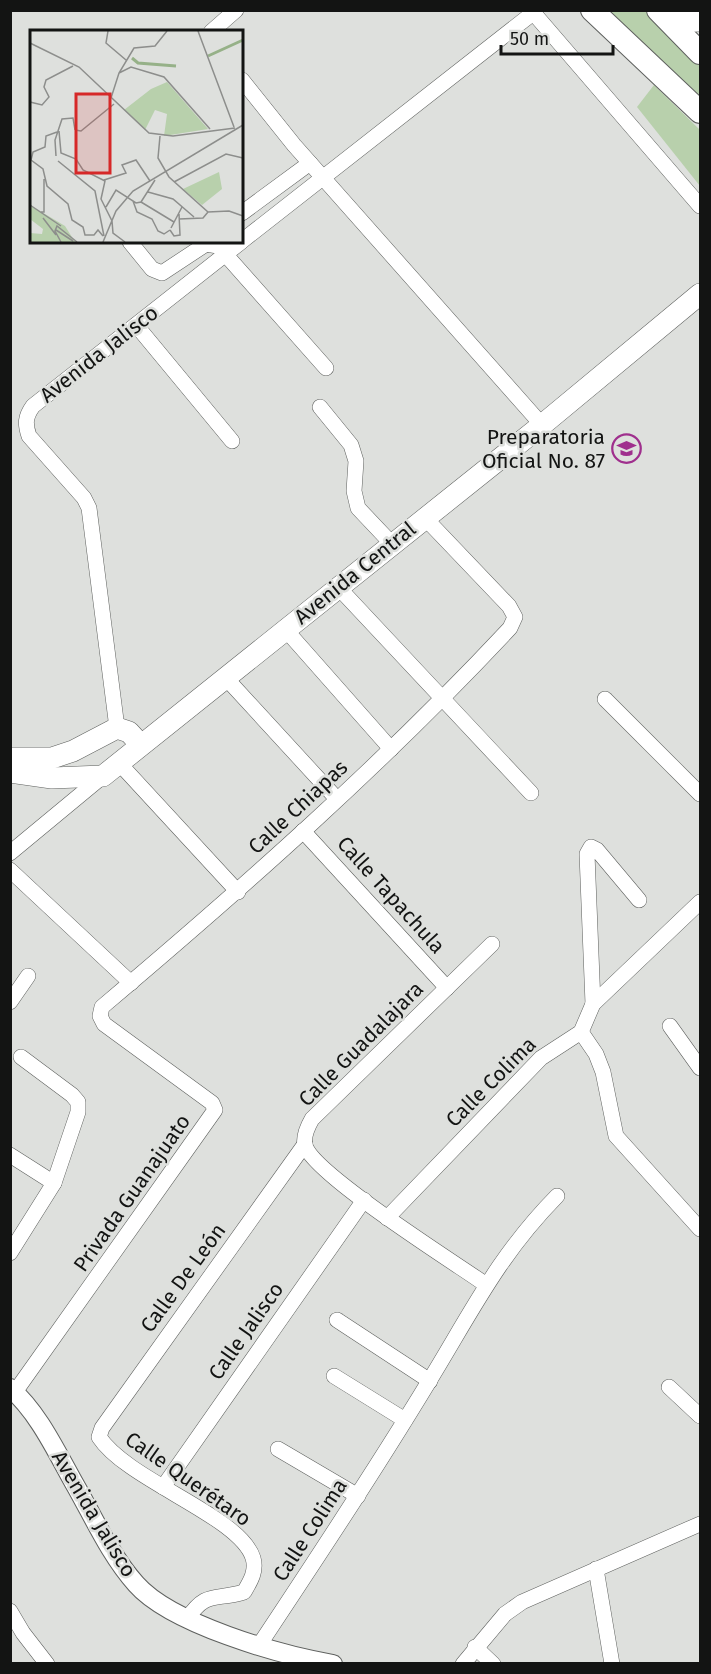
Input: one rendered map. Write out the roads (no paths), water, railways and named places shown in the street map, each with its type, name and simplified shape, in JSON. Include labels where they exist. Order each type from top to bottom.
[{"type":"main road","points":[[592,10],[700,112]]},
{"type":"main road","points":[[664,16],[700,21]]},
{"type":"main road","points":[[664,16],[700,53]]},
{"type":"main road","name":"Avenida Central","points":[[103,776],[140,744],[542,425],[700,294]]},
{"type":"main road","points":[[10,758],[32,760],[52,758],[73,752],[117,728],[129,732],[140,744]]},
{"type":"main road","points":[[10,772],[52,778],[103,776]]},
{"type":"street","points":[[213,30],[236,10]]},
{"type":"street","points":[[532,12],[700,206]]},
{"type":"street","name":"Avenida Jalisco","points":[[243,240],[324,179],[532,12]]},
{"type":"street","points":[[243,81],[310,163],[542,425]]},
{"type":"street","points":[[243,212],[310,163]]},
{"type":"street","points":[[131,243],[157,273],[167,271],[206,244],[218,246],[326,368]]},
{"type":"street","name":"Avenida Jalisco","points":[[117,728],[89,508],[84,498],[29,436],[25,425],[27,415],[33,406],[238,243]]},
{"type":"street","points":[[136,325],[232,441]]},
{"type":"street","points":[[320,407],[351,445],[356,461],[354,491],[358,508],[392,544]]},
{"type":"street","name":"Calle Chiapas","points":[[100,1016],[102,1007],[238,892],[444,699],[510,628],[514,617],[509,606],[425,518]]},
{"type":"street","points":[[338,587],[531,793]]},
{"type":"street","points":[[285,629],[391,749]]},
{"type":"street","points":[[225,677],[337,799]]},
{"type":"street","points":[[606,699],[700,794]]},
{"type":"street","points":[[119,763],[238,892]]},
{"type":"street","name":"Avenida Central","points":[[10,853],[103,776]]},
{"type":"street","name":"Calle Tapachula","points":[[303,831],[447,988]]},
{"type":"street","points":[[593,1004],[587,854],[591,847],[597,850],[639,900]]},
{"type":"street","points":[[10,870],[131,983]]},
{"type":"street","points":[[697,912],[593,1004],[580,1032],[596,1054],[603,1072],[616,1136],[700,1229]]},
{"type":"street","name":"Calle Guadalajara","points":[[305,1144],[306,1130],[312,1119],[492,944]]},
{"type":"street","points":[[10,1002],[28,976]]},
{"type":"street","name":"Privada Guanajuato","points":[[13,1390],[215,1110],[212,1103],[104,1024],[100,1016]]},
{"type":"street","points":[[670,1026],[700,1068]]},
{"type":"street","name":"Calle Colima","points":[[387,1218],[541,1058],[580,1032]]},
{"type":"street","points":[[10,1253],[54,1184],[78,1112],[78,1102],[21,1058]]},
{"type":"street","points":[[305,1144],[311,1156],[387,1218],[485,1284]]},
{"type":"street","name":"Calle De León","points":[[99,1437],[102,1428],[305,1144]]},
{"type":"street","points":[[10,1155],[54,1184]]},
{"type":"street","name":"Calle Colima","points":[[260,1644],[358,1496],[430,1381],[485,1284],[514,1242],[557,1196]]},
{"type":"street","name":"Calle Jalisco","points":[[163,1487],[364,1200]]},
{"type":"street","points":[[337,1320],[430,1381]]},
{"type":"street","points":[[334,1376],[405,1420]]},
{"type":"street","points":[[669,1387],[700,1416]]},
{"type":"street","name":"Avenida Jalisco","points":[[13,1390],[46,1432],[120,1563],[137,1585],[187,1619],[260,1644],[333,1664]]},
{"type":"street","name":"Calle Querétaro","points":[[99,1437],[105,1446],[132,1467],[229,1529],[244,1542],[254,1559],[253,1578],[244,1592],[198,1603],[187,1619]]},
{"type":"street","points":[[278,1449],[358,1496]]},
{"type":"street","points":[[463,1664],[505,1614],[522,1602],[700,1524]]},
{"type":"street","points":[[596,1569],[612,1664]]},
{"type":"street","points":[[10,1611],[23,1633],[47,1664]]},
{"type":"street","points":[[476,1647],[493,1664]]},
{"type":"place","name":"Preparatoria Oficial No. 87","points":[[626,449]]}]
